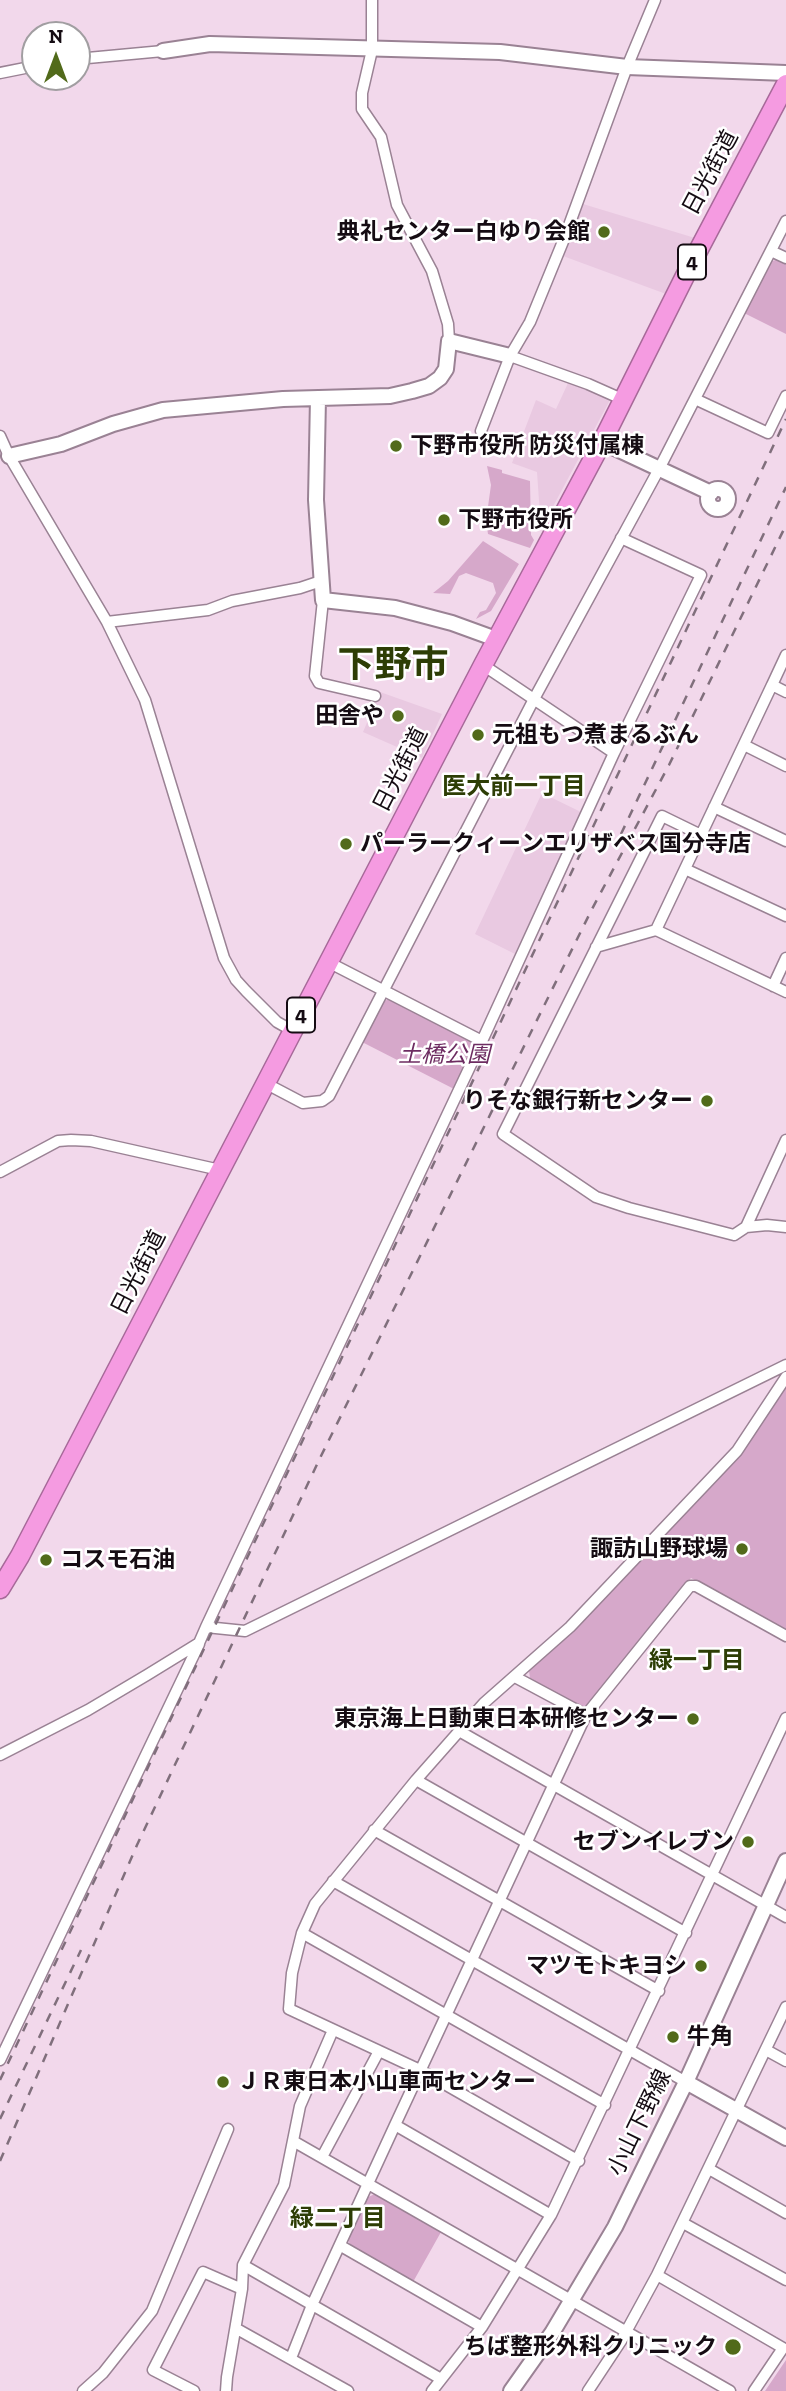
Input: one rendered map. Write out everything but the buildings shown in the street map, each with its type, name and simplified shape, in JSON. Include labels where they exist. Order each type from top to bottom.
[{"type":"highway","name":"日光街道","points":[[2,1582],[624,400],[688,270],[786,84]]},
{"type":"street","points":[[5,456],[61,444],[113,424],[163,410],[245,401],[390,396],[429,386],[440,378],[446,369],[448,324],[432,271],[397,205],[381,137],[362,109],[362,93],[372,50],[372,0]]},
{"type":"street","points":[[481,432],[510,356],[530,322],[564,239],[627,67],[655,0]]},
{"type":"street","points":[[91,58],[211,44],[500,52],[627,67],[786,73]]},
{"type":"street","points":[[0,73],[21,69]]},
{"type":"street","points":[[265,1083],[303,1103],[322,1101],[329,1096],[534,699],[659,469],[786,221]]},
{"type":"street","points":[[771,251],[786,258]]},
{"type":"street","points":[[449,341],[510,356],[624,400]]},
{"type":"street","points":[[695,399],[768,433],[786,396]]},
{"type":"street","points":[[318,398],[316,500],[323,600],[314,676],[320,683],[375,696]]},
{"type":"street","points":[[0,436],[5,456],[107,622],[145,700],[224,958],[236,980],[246,991],[277,1022],[293,1031]]},
{"type":"street","points":[[602,442],[711,493]]},
{"type":"street","points":[[0,2060],[482,1041],[614,753],[701,575],[621,538]]},
{"type":"street","points":[[107,622],[208,610],[232,601],[300,588],[321,581]]},
{"type":"street","points":[[323,600],[395,608],[452,623],[496,639]]},
{"type":"street","points":[[656,930],[786,655]]},
{"type":"street","points":[[483,664],[614,753]]},
{"type":"street","points":[[772,685],[786,692]]},
{"type":"street","points":[[744,745],[786,766]]},
{"type":"street","points":[[714,807],[786,841]]},
{"type":"street","points":[[701,835],[662,816],[503,1134],[596,1196],[629,1208],[734,1235],[746,1227],[786,1227]]},
{"type":"street","points":[[685,869],[786,916]]},
{"type":"street","points":[[596,947],[656,930],[786,992]]},
{"type":"street","points":[[773,986],[786,958]]},
{"type":"street","points":[[328,962],[482,1041]]},
{"type":"street","points":[[0,1172],[58,1141],[71,1140],[91,1141],[220,1170]]},
{"type":"street","points":[[746,1227],[786,1140]]},
{"type":"street","points":[[206,1628],[245,1631],[786,1365]]},
{"type":"street","points":[[579,2161],[420,2070],[289,2010],[292,1973],[302,1933],[315,1904],[416,1780],[484,1703],[570,1627],[737,1451],[786,1377]]},
{"type":"street","points":[[291,2358],[312,2305],[586,1715],[690,1586],[696,1586],[786,1636]]},
{"type":"street","points":[[0,1755],[88,1710],[199,1643]]},
{"type":"street","points":[[514,1677],[586,1715]]},
{"type":"street","points":[[432,2391],[482,2327],[551,2215],[579,2161],[786,1718]]},
{"type":"street","points":[[459,1731],[786,1917]]},
{"type":"street","points":[[416,1780],[686,1933]]},
{"type":"street","points":[[374,1830],[659,1991]]},
{"type":"street","name":"小山下野線","points":[[511,2391],[572,2301],[615,2227],[686,2082],[786,1861]]},
{"type":"street","points":[[333,1881],[786,2138]]},
{"type":"street","points":[[302,1933],[605,2105]]},
{"type":"street","points":[[593,2389],[657,2275],[786,2007]]},
{"type":"street","points":[[226,2391],[237,2329],[243,2265],[284,2185],[300,2106],[333,2030]]},
{"type":"street","points":[[765,2050],[786,2061]]},
{"type":"street","points":[[322,2157],[379,2051]]},
{"type":"street","points":[[395,2125],[551,2215]]},
{"type":"street","points":[[83,2391],[103,2373],[152,2311],[228,2129]]},
{"type":"street","points":[[293,2141],[730,2391]]},
{"type":"street","points":[[709,2169],[786,2213]]},
{"type":"street","points":[[683,2223],[786,2280]]},
{"type":"street","points":[[341,2246],[482,2327]]},
{"type":"street","points":[[243,2265],[441,2379]]},
{"type":"street","points":[[194,2391],[153,2370],[203,2272],[242,2289]]},
{"type":"street","points":[[657,2275],[783,2348],[754,2391]]},
{"type":"street","points":[[237,2329],[348,2391]]},
{"type":"shaded area","points":[[583,204],[695,238],[666,294],[563,256]]},
{"type":"shaded area","points":[[569,381],[610,400],[541,529],[537,472],[512,463],[536,400],[556,409]]},
{"type":"shaded area","points":[[380,692],[442,714],[422,758],[363,732]]},
{"type":"shaded area","points":[[542,793],[583,813],[515,954],[475,934]]},
{"type":"green space","points":[[778,259],[786,263],[786,334],[744,313],[770,262]]},
{"type":"green space","points":[[487,466],[530,481],[531,535],[534,540],[530,548],[488,534],[486,521],[491,485]]},
{"type":"green space","points":[[483,541],[519,564],[491,611],[476,619],[480,612],[486,610],[496,593],[493,583],[466,573],[459,576],[450,594],[433,593],[448,581]]},
{"type":"green space","name":"土橋公園","points":[[390,999],[474,1042],[476,1048],[456,1090],[362,1042],[384,1001]]},
{"type":"green space","points":[[786,1384],[786,1630],[691,1578],[588,1705],[580,1707],[530,1678],[529,1671],[574,1630],[740,1453]]},
{"type":"green space","points":[[375,2194],[441,2232],[413,2282],[351,2246],[348,2240],[368,2197]]},
{"type":"green space","points":[[786,2360],[786,2391],[765,2391]]},
{"type":"railway","points":[[0,2080],[786,419]]},
{"type":"railway","points":[[621,834],[786,487]]},
{"type":"railway","points":[[0,2161],[137,1845],[321,1456],[592,909],[669,765],[786,525]]},
{"type":"railway","points":[[0,2119],[81,1950]]},
{"type":"place","name":"典礼センター白ゆり会館","points":[[604,232]]},
{"type":"place","name":"下野市役所 防災付属棟","points":[[396,446]]},
{"type":"place","name":"下野市役所","points":[[444,520]]},
{"type":"place","name":"田舎や","points":[[398,716]]},
{"type":"place","name":"元祖もつ煮まるぶん","points":[[478,735]]},
{"type":"place","name":"パーラークィーンエリザベス国分寺店","points":[[346,844]]},
{"type":"place","name":"りそな銀行新センター","points":[[707,1101]]},
{"type":"place","name":"諏訪山野球場","points":[[742,1549]]},
{"type":"place","name":"コスモ石油","points":[[46,1560]]},
{"type":"place","name":"東京海上日動東日本研修センター","points":[[693,1719]]},
{"type":"place","name":"セブンイレブン","points":[[748,1842]]},
{"type":"place","name":"マツモトキヨシ","points":[[701,1966]]},
{"type":"place","name":"牛角","points":[[673,2037]]},
{"type":"place","name":"ＪＲ東日本小山車両センター","points":[[223,2082]]},
{"type":"place","name":"ちば整形外科クリニック","points":[[733,2347]]},
{"type":"district","name":"下野市","points":[[393,666]]},
{"type":"district","name":"医大前一丁目","points":[[514,787]]},
{"type":"district","name":"緑一丁目","points":[[697,1661]]},
{"type":"district","name":"緑二丁目","points":[[338,2219]]}]
